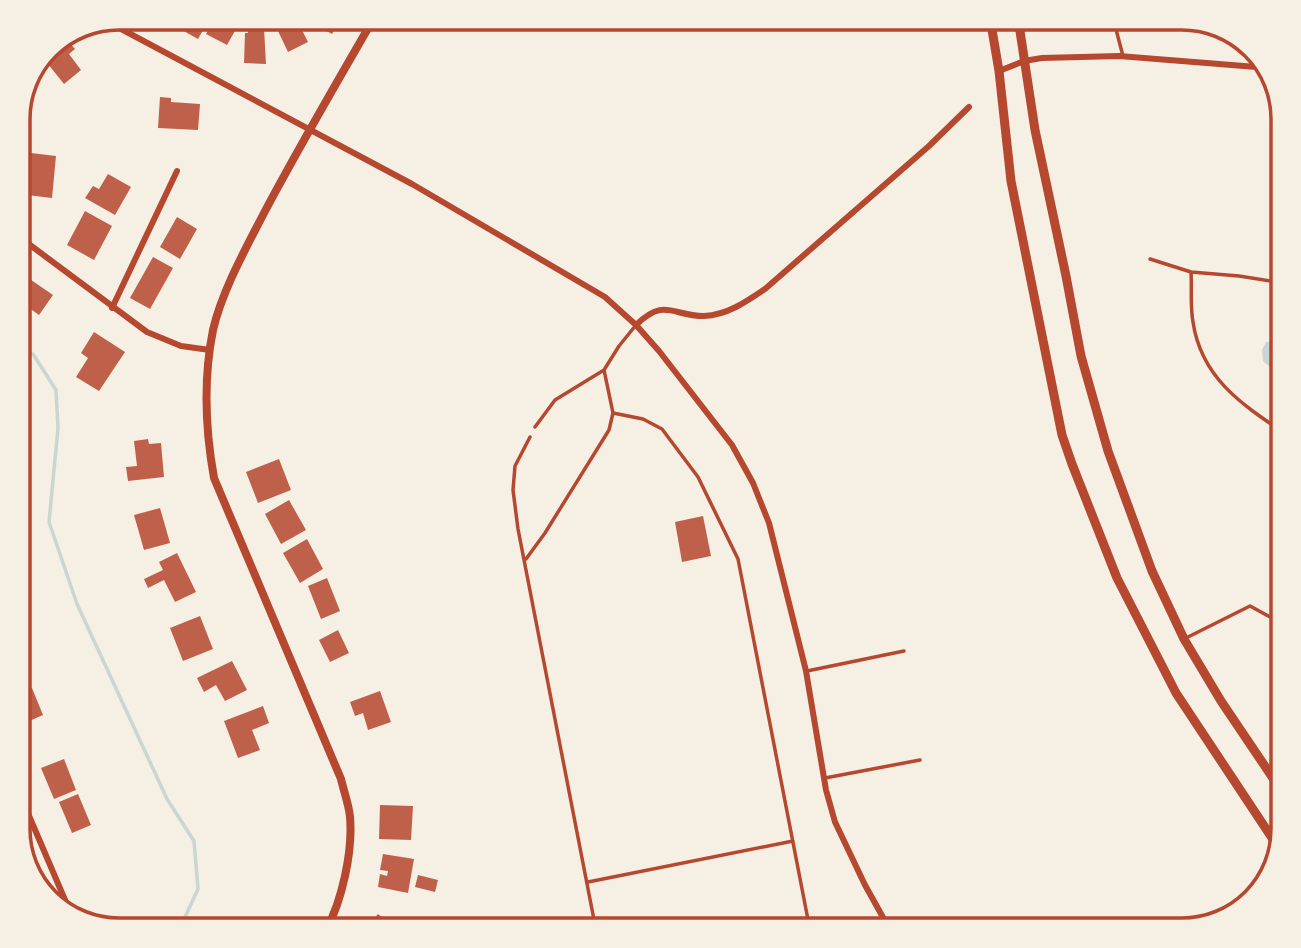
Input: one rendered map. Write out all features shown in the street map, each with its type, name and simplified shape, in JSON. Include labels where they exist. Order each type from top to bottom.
[{"type":"main road","points":[[992,30],[1011,181],[1062,435],[1072,464],[1117,578],[1176,693],[1270,836]]},
{"type":"main road","points":[[1020,30],[1035,130],[1080,356],[1108,451],[1152,571],[1184,639],[1221,701],[1271,775]]},
{"type":"street","points":[[123,30],[412,184],[605,297],[659,351],[732,445],[753,483],[769,523],[806,671],[824,778],[835,822],[884,918]]},
{"type":"street","points":[[333,918],[348,856],[350,818],[341,779],[214,478],[206,439],[205,401],[214,328],[238,262],[367,30]]},
{"type":"street","points":[[999,71],[1024,61],[1042,58],[1123,56],[1254,67]]},
{"type":"street","points":[[636,326],[649,313],[658,311],[704,316],[738,307],[765,289],[970,107]]},
{"type":"street","points":[[112,308],[177,171]]},
{"type":"street","points":[[30,245],[147,332],[166,342],[210,350]]},
{"type":"street","points":[[30,818],[65,900]]},
{"type":"lane","points":[[1116,30],[1123,56]]},
{"type":"lane","points":[[1150,259],[1191,272],[1271,281]]},
{"type":"lane","points":[[1191,272],[1192,320],[1210,371],[1252,411],[1271,424]]},
{"type":"lane","points":[[535,428],[555,400],[604,370],[636,326]]},
{"type":"lane","points":[[525,560],[545,533],[609,430],[613,413],[604,370]]},
{"type":"lane","points":[[613,413],[643,419],[662,429],[698,477],[738,559],[808,918]]},
{"type":"lane","points":[[530,437],[515,466],[513,490],[594,918]]},
{"type":"lane","points":[[1184,639],[1250,606],[1271,617]]},
{"type":"lane","points":[[806,671],[904,651]]},
{"type":"lane","points":[[824,778],[920,760]]},
{"type":"lane","points":[[588,882],[793,841]]},
{"type":"shaded area","points":[[1271,341],[1271,368],[1263,361],[1262,350],[1266,342]]},
{"type":"building","points":[[182,30],[203,30],[198,39]]},
{"type":"building","points":[[208,30],[235,30],[227,45],[206,34]]},
{"type":"building","points":[[248,30],[264,30],[266,64],[244,63],[245,33],[248,33]]},
{"type":"building","points":[[302,30],[308,42],[288,52],[278,31]]},
{"type":"building","points":[[71,44],[75,49],[69,54],[81,70],[64,84],[48,65]]},
{"type":"building","points":[[160,97],[171,98],[171,102],[200,104],[198,130],[158,128]]},
{"type":"building","points":[[31,153],[56,156],[52,198],[30,195]]},
{"type":"building","points":[[108,174],[131,187],[115,215],[85,198],[93,186],[99,189]]},
{"type":"building","points":[[85,211],[112,226],[94,260],[67,245]]},
{"type":"building","points":[[177,217],[197,229],[180,259],[160,247]]},
{"type":"building","points":[[153,257],[173,268],[150,309],[130,298]]},
{"type":"building","points":[[30,279],[53,295],[39,315],[30,309]]},
{"type":"building","points":[[94,332],[125,352],[99,391],[76,377],[88,358],[81,353]]},
{"type":"building","points":[[148,439],[149,444],[161,443],[164,477],[128,481],[126,467],[137,466],[134,441]]},
{"type":"building","points":[[279,459],[291,490],[258,503],[246,472]]},
{"type":"building","points":[[289,500],[306,530],[281,544],[265,514]]},
{"type":"building","points":[[160,508],[170,543],[144,550],[134,515]]},
{"type":"building","points":[[703,516],[711,556],[682,562],[675,522]]},
{"type":"building","points":[[307,539],[323,569],[300,583],[283,553]]},
{"type":"building","points":[[177,553],[196,592],[175,602],[164,580],[148,588],[144,579],[163,570],[159,562]]},
{"type":"building","points":[[327,578],[340,611],[321,619],[308,586]]},
{"type":"building","points":[[200,616],[213,649],[183,661],[170,628]]},
{"type":"building","points":[[338,630],[349,653],[330,662],[319,640]]},
{"type":"building","points":[[232,661],[247,690],[225,701],[216,685],[204,692],[197,678]]},
{"type":"building","points":[[32,688],[43,715],[30,721]]},
{"type":"building","points":[[380,691],[391,722],[368,730],[363,713],[355,716],[350,702]]},
{"type":"building","points":[[263,706],[269,723],[252,730],[260,750],[238,758],[224,721]]},
{"type":"building","points":[[64,759],[76,790],[54,799],[41,768]]},
{"type":"building","points":[[78,794],[91,825],[72,833],[59,802]]},
{"type":"building","points":[[380,805],[413,806],[411,840],[379,839]]},
{"type":"building","points":[[383,854],[414,859],[408,893],[378,887],[380,874],[387,876],[388,871],[380,870]]},
{"type":"building","points":[[418,875],[438,880],[435,892],[415,887]]},
{"type":"waterway","points":[[30,353],[56,390],[58,428],[49,522],[77,604],[167,799],[194,841],[198,889],[185,918]]}]
